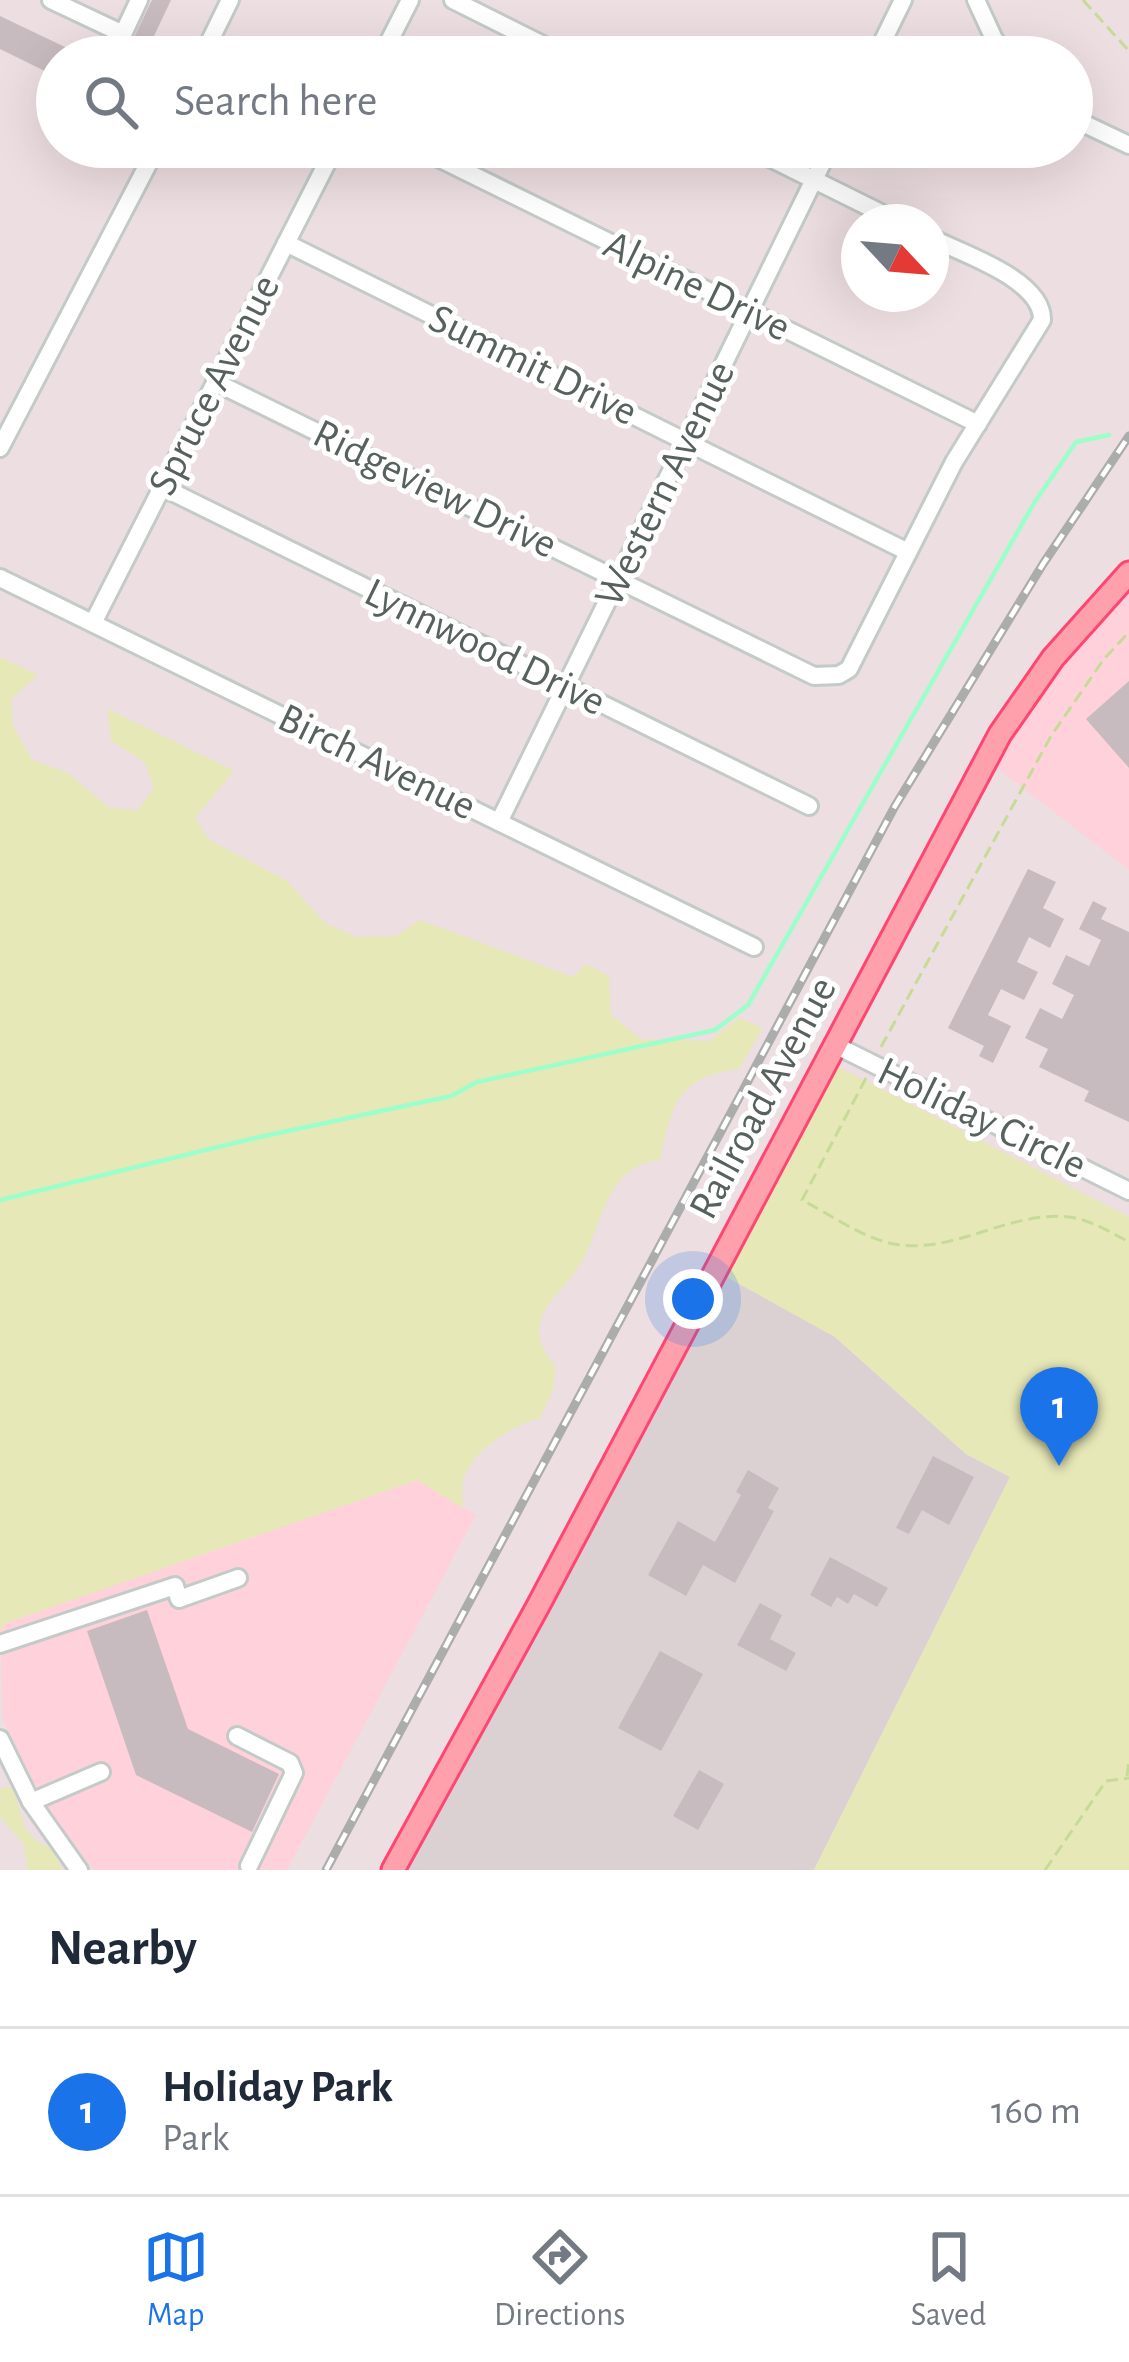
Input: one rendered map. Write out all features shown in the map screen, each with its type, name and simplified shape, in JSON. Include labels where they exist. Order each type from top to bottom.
[{"type":"main road","name":"Railroad Avenue","points":[[393,1870],[519,1642],[1000,734],[1053,658],[1129,573]]},
{"type":"street","points":[[51,0],[123,34],[139,0]]},
{"type":"street","points":[[212,36],[230,0]]},
{"type":"street","points":[[392,36],[410,0]]},
{"type":"street","points":[[453,0],[525,36]]},
{"type":"street","points":[[885,36],[903,0]]},
{"type":"street","points":[[976,0],[993,36]]},
{"type":"street","points":[[1093,126],[1124,138]]},
{"type":"street","points":[[0,448],[146,168]]},
{"type":"street","name":"Spruce Avenue","points":[[93,623],[324,168]]},
{"type":"street","name":"Alpine Drive","points":[[459,168],[978,424]]},
{"type":"street","points":[[790,168],[862,204]]},
{"type":"street","name":"Western Avenue","points":[[499,822],[820,168]]},
{"type":"street","name":"Summit Drive","points":[[286,243],[908,552]]},
{"type":"street","points":[[908,552],[1042,320],[1042,308],[1028,288],[949,247]]},
{"type":"street","name":"Ridgeview Drive","points":[[215,382],[814,676],[839,675],[849,669],[908,552]]},
{"type":"street","name":"Lynnwood Drive","points":[[162,488],[808,806]]},
{"type":"street","name":"Birch Avenue","points":[[0,578],[754,946]]},
{"type":"street","name":"Holiday Circle","points":[[835,1046],[1129,1191]]},
{"type":"street","points":[[0,1644],[175,1586],[179,1599],[238,1578]]},
{"type":"street","points":[[237,1736],[290,1763],[294,1773],[249,1865]]},
{"type":"street","points":[[0,1739],[31,1802],[79,1870]]},
{"type":"street","points":[[31,1802],[101,1772]]},
{"type":"path","points":[[1083,0],[1129,51]]},
{"type":"path","points":[[879,1052],[1051,736],[1104,659],[1129,632]]},
{"type":"path","points":[[868,1073],[802,1200],[859,1231],[895,1244],[926,1246],[1055,1217],[1088,1221],[1129,1241]]},
{"type":"path","points":[[1045,1870],[1106,1781],[1128,1778],[1129,1760]]},
{"type":"shaded area","points":[[1129,573],[1129,870],[987,760]]},
{"type":"shaded area","points":[[716,1271],[835,1337],[966,1454],[1010,1477],[814,1870],[395,1870]]},
{"type":"shaded area","points":[[417,1480],[476,1515],[287,1870],[93,1870],[47,1810],[3,1720],[0,1625]]},
{"type":"green space","points":[[0,657],[38,675],[11,699],[13,726],[32,760],[66,772],[108,807],[137,811],[154,788],[145,762],[111,741],[108,709],[234,771],[195,818],[208,839],[287,881],[325,923],[356,937],[396,936],[420,920],[573,977],[586,964],[609,976],[611,1015],[641,1039],[709,1041],[739,1018],[763,1028],[739,1069],[702,1079],[681,1096],[660,1160],[626,1174],[615,1187],[587,1252],[540,1323],[540,1341],[555,1366],[554,1388],[540,1418],[507,1433],[477,1457],[463,1481],[463,1508],[417,1480],[6,1623],[0,1631]]},
{"type":"green space","points":[[827,1061],[1129,1217],[1129,1870],[814,1870],[1010,1477],[966,1454],[835,1337],[716,1271]]},
{"type":"green space","points":[[0,1789],[13,1789],[25,1828],[36,1841],[53,1849],[62,1870],[27,1870],[24,1844],[0,1817]]},
{"type":"building","points":[[152,0],[171,0],[154,36],[135,36]]},
{"type":"building","points":[[0,16],[42,36],[36,36],[36,67],[0,49]]},
{"type":"building","points":[[1129,681],[1129,768],[1086,719]]},
{"type":"building","points":[[1028,869],[1056,882],[1043,908],[1064,919],[1050,948],[1029,937],[1017,962],[1038,972],[1024,1000],[1001,989],[988,1015],[1011,1026],[993,1063],[979,1056],[984,1046],[948,1028]]},
{"type":"building","points":[[1093,901],[1107,908],[1101,919],[1129,932],[1129,1122],[1084,1101],[1089,1091],[1039,1067],[1048,1049],[1025,1038],[1040,1008],[1062,1019],[1074,995],[1052,984],[1066,955],[1089,966],[1101,940],[1079,929]]},
{"type":"building","points":[[933,1456],[974,1477],[949,1525],[922,1510],[909,1534],[896,1528]]},
{"type":"building","points":[[748,1470],[779,1488],[768,1508],[774,1511],[735,1583],[703,1565],[686,1596],[648,1575],[678,1521],[715,1542],[741,1495],[736,1492]]},
{"type":"building","points":[[830,1557],[888,1588],[877,1607],[854,1594],[848,1604],[837,1597],[831,1607],[810,1595]]},
{"type":"building","points":[[760,1603],[782,1615],[770,1639],[796,1653],[786,1671],[737,1645]]},
{"type":"building","points":[[147,1610],[188,1729],[279,1774],[252,1832],[136,1775],[87,1631]]},
{"type":"building","points":[[660,1651],[703,1674],[661,1751],[618,1728]]},
{"type":"building","points":[[699,1770],[724,1784],[698,1830],[673,1816]]},
{"type":"waterway","points":[[0,1200],[451,1096],[477,1082],[715,1030],[748,1005],[1034,503],[1076,442],[1109,435]]},
{"type":"railway","points":[[326,1870],[895,806],[1043,564],[1129,436]]},
{"type":"place","name":"Holiday Park","points":[[1059,1466]]}]
